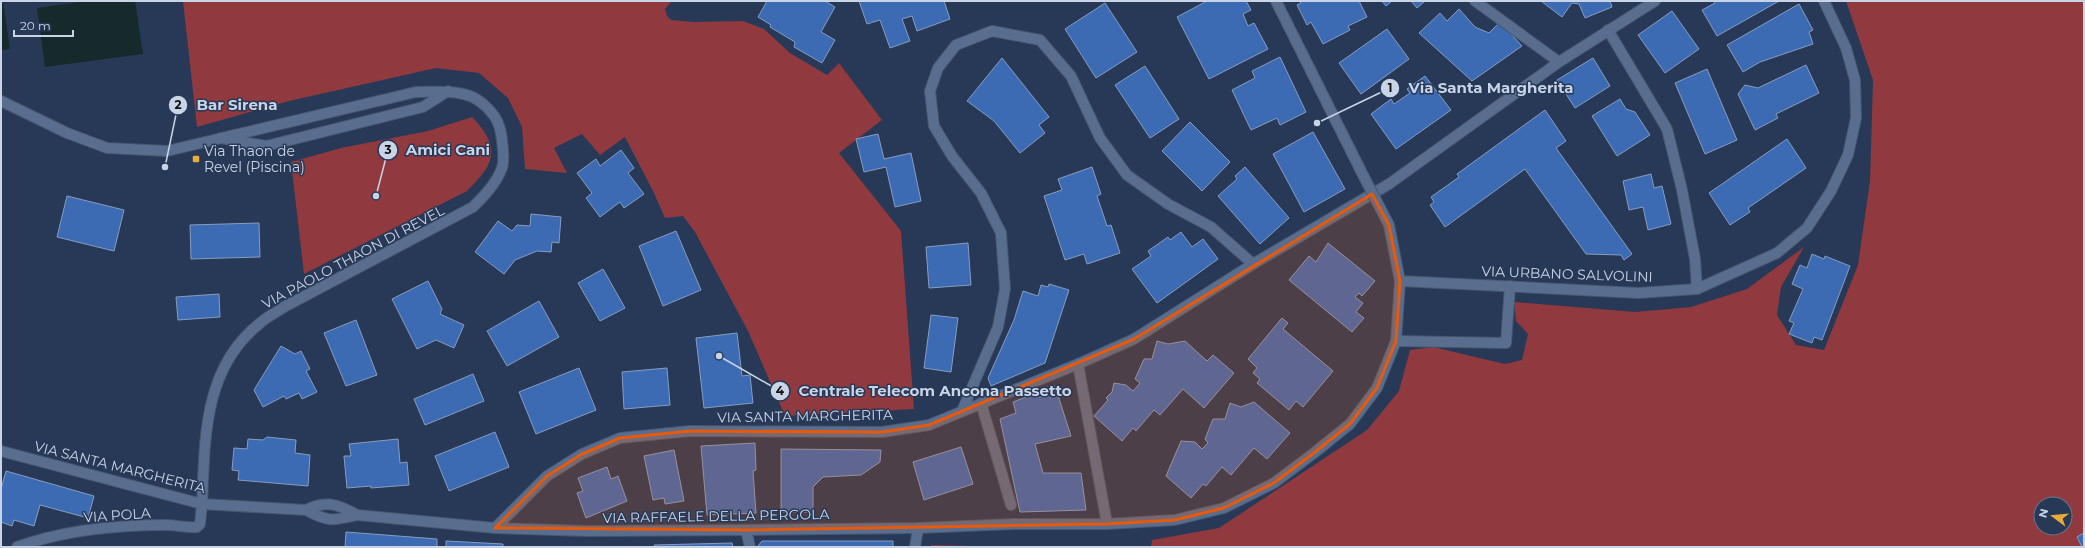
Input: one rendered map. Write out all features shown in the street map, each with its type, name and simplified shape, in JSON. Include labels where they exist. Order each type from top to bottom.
[{"type":"street","name":"VIA RAFFAELE DELLA PERGOLA","points":[[495,528],[588,531],[746,530],[918,528],[1014,524],[1107,524],[1182,519],[1224,508],[1274,483],[1350,424],[1377,388],[1396,341],[1400,281],[1389,225],[1276,1]]},
{"type":"street","points":[[1475,1],[1559,62]]},
{"type":"street","name":"VIA SANTA MARGHERITA","points":[[1,451],[202,504],[306,510],[334,521],[357,515],[495,528],[547,476],[582,454],[620,438],[690,431],[882,432],[929,425],[1078,364],[1134,339],[1253,264],[1389,184],[1559,62],[1655,1]]},
{"type":"street","name":"VIA URBANO SALVOLINI","points":[[1400,281],[1638,293],[1697,289],[1777,253],[1807,228],[1831,191],[1845,161],[1856,118],[1855,80],[1846,48],[1824,1]]},
{"type":"street","points":[[1608,30],[1667,129],[1682,190],[1693,251],[1697,289]]},
{"type":"street","points":[[962,411],[998,327],[1005,289],[1001,233],[981,193],[952,156],[934,126],[930,91],[938,68],[956,45],[992,31],[1040,40],[1071,76],[1100,138],[1127,175],[1168,204],[1210,226],[1253,264]]},
{"type":"street","name":"VIA PAOLO THAON DI REVEL","points":[[217,138],[266,146],[423,107],[448,91]]},
{"type":"street","name":"VIA PAOLO THAON DI REVEL","points":[[1,100],[67,133],[107,148],[167,151],[416,92],[448,91],[471,96],[486,106],[498,123],[503,146],[502,167],[490,189],[473,207],[284,307],[258,324],[234,350],[212,393],[205,438],[202,504]]},
{"type":"street","points":[[1396,341],[1506,343],[1510,286]]},
{"type":"street","points":[[1078,364],[1107,524]]},
{"type":"street","points":[[981,403],[1011,505]]},
{"type":"street","name":"VIA POLA","points":[[17,547],[56,536],[95,529],[166,526],[197,527],[200,524],[202,504]]},
{"type":"street","name":"VIA SANTA MARGHERITA","points":[[306,510],[316,505],[337,504],[357,515]]},
{"type":"street","points":[[916,547],[918,528]]},
{"type":"street","points":[[746,530],[750,547]]},
{"type":"highlighted area","points":[[1372,194],[1389,225],[1400,281],[1396,341],[1377,388],[1350,424],[1314,453],[1274,483],[1224,508],[1175,520],[1107,524],[746,530],[495,528],[547,476],[582,454],[620,438],[690,431],[882,432],[929,425],[1134,339]]},
{"type":"shaded area","points":[[1,1],[3,1],[10,49],[1,50]]},
{"type":"shaded area","points":[[87,1],[135,1],[143,54],[45,67],[37,8]]},
{"type":"shaded area","points":[[183,1],[672,1],[665,9],[667,16],[671,20],[694,22],[743,21],[764,29],[790,53],[827,75],[839,63],[882,120],[839,153],[901,231],[914,409],[785,416],[748,331],[695,232],[683,216],[665,218],[654,193],[625,137],[600,155],[582,134],[554,148],[567,173],[525,169],[522,127],[508,98],[479,73],[436,68],[289,101],[197,127]]},
{"type":"shaded area","points":[[1846,1],[2084,1],[2084,547],[1151,547],[1152,540],[1219,528],[1367,430],[1399,391],[1410,350],[1433,347],[1505,364],[1522,360],[1528,334],[1516,321],[1514,302],[1635,312],[1691,307],[1747,289],[1804,247],[1781,287],[1777,315],[1796,345],[1824,350],[1858,265],[1870,181],[1873,80]]},
{"type":"shaded area","points":[[472,117],[488,137],[491,146],[491,155],[484,172],[467,191],[304,274],[291,162],[341,148],[428,131]]},
{"type":"shaded area","points":[[931,545],[974,546],[930,547]]},
{"type":"building","points":[[767,1],[825,1],[835,7],[821,32],[835,40],[822,63],[794,47],[795,42],[770,27],[771,25],[758,17]]},
{"type":"building","points":[[859,1],[944,1],[950,19],[917,31],[912,16],[902,19],[910,41],[890,48],[880,20],[867,24]]},
{"type":"building","points":[[1207,1],[1246,1],[1251,10],[1243,14],[1248,26],[1254,23],[1268,49],[1209,79],[1177,17]]},
{"type":"building","points":[[1300,1],[1359,1],[1367,17],[1348,26],[1350,30],[1323,44],[1311,22],[1307,25],[1297,5],[1301,3]]},
{"type":"building","points":[[1382,1],[1392,1],[1386,6]]},
{"type":"building","points":[[1411,1],[1425,1],[1417,8]]},
{"type":"building","points":[[1541,1],[1610,1],[1612,7],[1585,18],[1579,4],[1572,3],[1562,17]]},
{"type":"building","points":[[1714,1],[1779,1],[1717,36],[1702,10],[1715,3]]},
{"type":"building","points":[[1105,3],[1137,52],[1096,78],[1065,29]]},
{"type":"building","points":[[1799,4],[1813,30],[1809,32],[1813,44],[1760,62],[1743,72],[1727,45]]},
{"type":"building","points":[[1459,9],[1475,27],[1489,33],[1500,22],[1522,46],[1472,81],[1419,33],[1440,13],[1447,21]]},
{"type":"building","points":[[1672,11],[1699,49],[1665,73],[1638,35]]},
{"type":"building","points":[[1387,29],[1409,59],[1361,94],[1339,63]]},
{"type":"building","points":[[1280,57],[1306,112],[1280,125],[1277,118],[1251,130],[1232,90],[1255,78],[1252,71]]},
{"type":"building","points":[[1002,58],[1049,117],[1039,125],[1045,133],[1020,153],[994,121],[967,101]]},
{"type":"building","points":[[1593,58],[1610,86],[1575,108],[1557,80]]},
{"type":"building","points":[[1806,65],[1819,93],[1776,114],[1778,118],[1755,130],[1738,94],[1745,85],[1758,88]]},
{"type":"building","points":[[1145,66],[1179,119],[1150,138],[1115,85]]},
{"type":"building","points":[[1707,69],[1737,140],[1705,154],[1675,83]]},
{"type":"building","points":[[1425,76],[1451,110],[1396,149],[1371,114],[1391,99],[1394,104],[1410,93],[1407,89]]},
{"type":"building","points":[[1620,99],[1626,109],[1635,112],[1650,135],[1617,156],[1592,116]]},
{"type":"building","points":[[1545,110],[1566,141],[1556,148],[1632,254],[1624,260],[1621,255],[1586,254],[1525,169],[1445,227],[1430,205],[1434,202],[1431,197],[1459,177],[1457,174]]},
{"type":"building","points":[[1190,122],[1230,162],[1202,191],[1162,151]]},
{"type":"building","points":[[1313,132],[1345,189],[1304,212],[1273,154]]},
{"type":"building","points":[[878,134],[884,159],[911,153],[921,201],[895,207],[886,167],[864,172],[856,139]]},
{"type":"building","points":[[1787,139],[1806,168],[1748,208],[1750,212],[1730,225],[1709,193]]},
{"type":"building","points":[[621,150],[634,168],[628,173],[644,194],[624,208],[620,202],[600,217],[586,198],[592,193],[577,173],[596,159],[600,166]]},
{"type":"building","points":[[1092,167],[1101,194],[1097,196],[1107,226],[1111,225],[1120,253],[1087,264],[1084,254],[1065,260],[1044,196],[1062,190],[1058,179]]},
{"type":"building","points":[[1245,167],[1289,218],[1260,244],[1218,196],[1237,179],[1235,176]]},
{"type":"building","points":[[1651,174],[1654,188],[1662,186],[1671,224],[1648,230],[1643,207],[1629,210],[1623,181]]},
{"type":"building","points":[[67,196],[124,210],[114,251],[57,237]]},
{"type":"building","points":[[531,214],[561,217],[559,243],[552,242],[551,252],[537,251],[515,260],[504,274],[475,252],[498,221],[512,231],[517,225],[530,226]]},
{"type":"building","points":[[259,223],[260,257],[191,259],[190,225]]},
{"type":"building","points":[[676,231],[701,290],[663,306],[639,246]]},
{"type":"building","points":[[1181,232],[1192,247],[1203,239],[1218,259],[1157,303],[1132,269],[1151,256],[1148,251],[1168,237],[1170,240]]},
{"type":"building","points":[[968,243],[971,285],[929,288],[926,247]]},
{"type":"building","points":[[1328,243],[1375,281],[1362,296],[1359,293],[1355,297],[1363,303],[1356,312],[1364,318],[1352,332],[1289,280],[1309,256],[1316,262]]},
{"type":"building","points":[[1812,254],[1824,259],[1825,256],[1850,266],[1822,340],[1814,337],[1812,343],[1789,334],[1794,323],[1789,321],[1803,289],[1792,284],[1800,265],[1807,268]]},
{"type":"building","points":[[603,269],[625,308],[600,321],[578,283]]},
{"type":"building","points":[[428,281],[442,309],[440,314],[464,325],[454,348],[436,340],[417,349],[392,299]]},
{"type":"building","points":[[1049,284],[1069,290],[1045,363],[991,386],[988,378],[1014,320],[1023,291],[1038,296],[1041,285],[1048,287]]},
{"type":"building","points":[[219,294],[220,317],[178,320],[176,297]]},
{"type":"building","points":[[539,301],[559,337],[507,366],[487,331]]},
{"type":"building","points":[[931,315],[958,318],[951,372],[924,368]]},
{"type":"building","points":[[1282,318],[1288,323],[1283,329],[1333,371],[1303,407],[1296,401],[1289,410],[1257,383],[1260,379],[1253,373],[1257,368],[1248,359]]},
{"type":"building","points":[[356,320],[377,375],[346,386],[324,333]]},
{"type":"building","points":[[737,333],[742,376],[750,375],[753,403],[704,408],[696,338]]},
{"type":"building","points":[[1157,341],[1168,344],[1185,341],[1207,361],[1213,355],[1234,373],[1204,408],[1183,389],[1160,415],[1154,410],[1136,431],[1133,428],[1122,441],[1094,416],[1108,400],[1106,398],[1112,392],[1114,383],[1126,385],[1133,391],[1140,383],[1135,379],[1144,359],[1152,359]]},
{"type":"building","points":[[281,346],[295,354],[301,351],[310,369],[306,371],[317,392],[302,399],[299,393],[286,399],[284,396],[263,407],[254,390]]},
{"type":"building","points":[[579,368],[596,410],[536,434],[519,392]]},
{"type":"building","points":[[667,368],[670,405],[624,409],[622,372]]},
{"type":"building","points":[[473,374],[484,401],[425,425],[414,399]]},
{"type":"building","points":[[1055,386],[1071,436],[1035,444],[1043,473],[1081,473],[1086,510],[1020,512],[1000,419],[1016,413],[1013,402]]},
{"type":"building","points":[[1254,402],[1290,433],[1267,459],[1254,448],[1231,475],[1222,467],[1206,486],[1203,484],[1191,498],[1166,476],[1181,441],[1195,442],[1202,449],[1208,443],[1205,439],[1213,419],[1225,419],[1230,403],[1241,407]]},
{"type":"building","points":[[495,432],[509,467],[449,491],[435,456]]},
{"type":"building","points":[[267,437],[296,440],[295,453],[310,455],[308,486],[238,480],[239,471],[232,470],[234,448],[247,449],[248,439],[263,440]]},
{"type":"building","points":[[398,439],[400,463],[407,462],[409,485],[347,488],[344,456],[351,456],[349,444]]},
{"type":"building","points":[[755,443],[756,470],[753,471],[756,513],[707,515],[701,446]]},
{"type":"building","points":[[961,447],[973,484],[924,500],[913,462]]},
{"type":"building","points":[[781,449],[881,450],[880,462],[861,475],[823,477],[813,487],[813,512],[781,512]]},
{"type":"building","points":[[674,450],[684,501],[665,504],[664,498],[653,500],[644,456]]},
{"type":"building","points":[[607,467],[611,479],[618,476],[627,501],[586,518],[577,493],[583,491],[578,478]]},
{"type":"building","points":[[6,471],[94,496],[88,518],[40,505],[34,526],[14,520],[12,526],[1,522],[1,489]]},
{"type":"building","points":[[346,532],[437,539],[437,547],[345,547]]},
{"type":"building","points":[[2084,533],[2084,547],[2082,547],[2077,537]]},
{"type":"building","points":[[446,541],[503,544],[503,547],[446,547]]},
{"type":"building","points":[[762,541],[893,541],[893,547],[757,547]]},
{"type":"building","points":[[732,543],[733,547],[655,547],[654,545]]},
{"type":"place","name":"Via Santa Margherita","points":[[1317,123]]},
{"type":"place","name":"Via Thaon de Revel (Piscina)","points":[[196,159]]},
{"type":"place","name":"Bar Sirena","points":[[165,167]]},
{"type":"place","name":"Amici Cani","points":[[376,196]]},
{"type":"place","name":"Centrale Telecom Ancona Passetto","points":[[719,356]]}]
